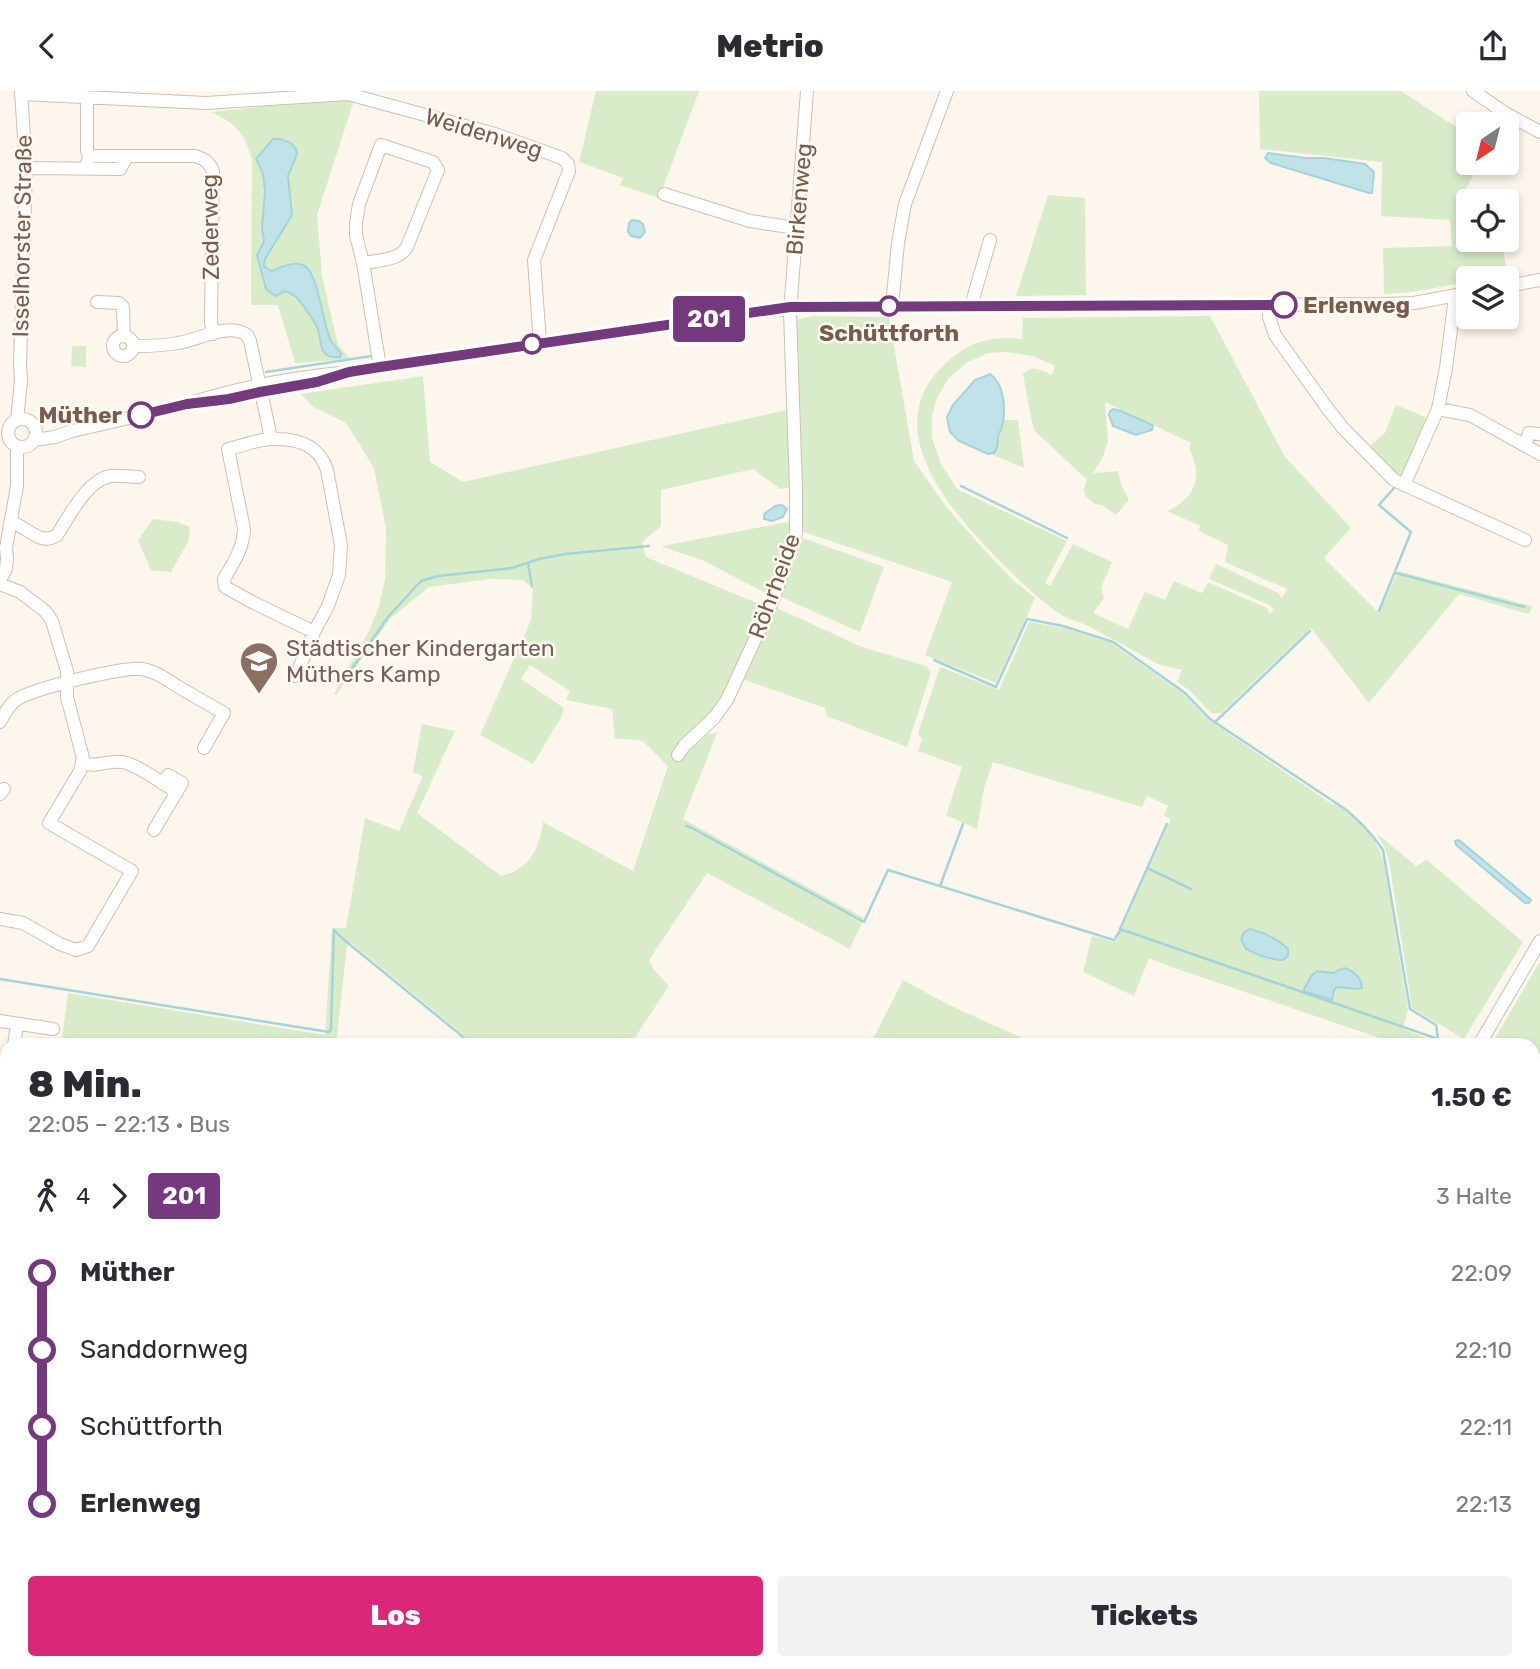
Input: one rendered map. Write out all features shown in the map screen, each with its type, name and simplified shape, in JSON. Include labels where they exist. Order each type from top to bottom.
[{"type":"street","name":"Birkenweg","points":[[790,307],[807,91]]},
{"type":"street","points":[[892,306],[905,204],[947,91]]},
{"type":"street","points":[[1473,91],[1540,132]]},
{"type":"street","name":"Weidenweg","points":[[21,92],[206,103],[348,94],[495,134],[562,158],[568,164],[569,171],[534,260],[540,343]]},
{"type":"street","name":"Isselhorster Straße","points":[[0,563],[11,522],[16,486],[17,433],[26,399],[21,381],[26,167],[21,92]]},
{"type":"street","points":[[86,97],[87,162]]},
{"type":"street","points":[[363,263],[396,257],[407,247],[438,170],[433,162],[381,145],[359,204],[356,235],[380,367]]},
{"type":"street","name":"Zederweg","points":[[26,167],[127,157],[195,156],[210,163],[213,171],[213,334]]},
{"type":"street","points":[[664,194],[750,221],[796,228]]},
{"type":"street","points":[[973,306],[990,240]]},
{"type":"street","points":[[1519,284],[1540,280]]},
{"type":"street","points":[[17,433],[72,431],[187,404],[229,399],[260,388],[317,382],[349,372],[790,307],[1383,305],[1456,295]]},
{"type":"street","points":[[1404,485],[1438,409],[1446,368],[1453,296]]},
{"type":"street","points":[[97,302],[119,303],[123,307],[124,336]]},
{"type":"street","points":[[1269,305],[1269,317],[1275,335],[1342,427],[1394,480],[1525,540]]},
{"type":"street","name":"Röhrheide","points":[[678,755],[684,746],[715,718],[727,700],[773,600],[796,533],[790,307]]},
{"type":"street","points":[[134,346],[181,343],[235,330],[247,335],[271,438]]},
{"type":"street","points":[[124,336],[130,338],[134,346],[128,355],[121,356],[115,353],[113,343],[124,336]]},
{"type":"street","points":[[1438,409],[1471,415],[1540,454]]},
{"type":"street","points":[[1525,445],[1530,433],[1540,434]]},
{"type":"street","points":[[296,677],[337,585],[340,567],[341,545],[327,470],[321,455],[310,447],[289,440],[271,438],[228,449],[244,529],[239,553],[223,579],[224,583],[226,587],[256,604],[314,632]]},
{"type":"street","points":[[11,522],[19,524],[40,539],[52,538],[57,535],[84,494],[97,482],[110,476],[139,477]]},
{"type":"street","name":"Isselhorster Straße","points":[[0,582],[6,569],[6,548]]},
{"type":"street","points":[[0,582],[20,592],[45,611],[52,621],[67,671],[68,697],[83,764],[49,823],[132,871],[88,946],[76,950],[23,923],[0,919]]},
{"type":"street","points":[[0,722],[14,701],[23,696],[130,668],[141,669],[156,674],[224,713],[204,748]]},
{"type":"street","points":[[83,764],[90,766],[121,762],[132,765],[177,792],[155,830]]},
{"type":"street","points":[[1483,1038],[1540,941]]},
{"type":"street","points":[[0,1021],[53,1029]]},
{"type":"street","points":[[15,1038],[17,1024]]},
{"type":"green space","points":[[596,91],[699,91],[659,198],[620,185],[623,178],[579,162]]},
{"type":"green space","points":[[1259,91],[1401,91],[1456,127],[1456,175],[1473,175],[1466,189],[1456,189],[1456,252],[1504,252],[1506,266],[1456,266],[1456,284],[1384,294],[1383,248],[1452,246],[1450,220],[1381,216],[1382,162],[1260,149]]},
{"type":"green space","points":[[345,98],[354,100],[317,215],[322,276],[338,345],[351,359],[295,363],[278,305],[251,305],[252,160],[249,150],[233,125],[211,112]]},
{"type":"green space","points":[[1048,195],[1085,198],[1086,295],[1016,296]]},
{"type":"green space","points":[[812,316],[889,317],[914,461],[945,505],[976,541],[1014,581],[1035,598],[996,683],[925,655],[952,582],[801,531],[796,320]]},
{"type":"green space","points":[[1210,316],[1285,457],[1351,528],[1324,558],[1379,613],[1398,571],[1532,606],[1529,614],[1459,594],[1369,703],[1311,628],[1221,713],[1211,713],[1189,690],[1177,682],[1182,670],[1158,664],[1086,625],[1065,617],[1035,595],[977,537],[942,492],[928,467],[919,442],[917,417],[924,392],[941,368],[968,347],[998,338],[1022,339],[1023,318]],"holes":[[[1005,352],[1033,356],[1055,366],[1052,375],[1033,369],[1023,374],[1035,431],[1087,478],[1084,491],[1086,497],[1095,504],[1102,505],[1116,515],[1129,500],[1118,471],[1093,473],[1108,442],[1105,402],[1191,443],[1189,449],[1196,468],[1194,486],[1184,500],[1167,511],[1200,526],[1199,531],[1228,545],[1225,562],[1287,589],[1282,598],[1278,593],[1216,564],[1209,579],[1269,605],[1274,609],[1270,614],[1267,608],[1208,582],[1202,593],[1174,581],[1165,600],[1145,592],[1128,629],[1093,613],[1104,598],[1101,588],[1112,562],[1073,544],[1050,586],[1045,583],[1067,541],[957,489],[941,464],[932,438],[932,415],[937,398],[948,379],[966,363],[988,353]]]},
{"type":"green space","points":[[72,346],[86,346],[86,367],[71,366]]},
{"type":"green space","points":[[423,376],[430,462],[463,482],[791,409],[793,487],[780,489],[753,469],[661,490],[661,526],[642,542],[646,557],[764,606],[723,697],[711,715],[690,736],[717,733],[683,819],[864,918],[850,949],[707,873],[649,960],[654,970],[669,986],[635,1038],[467,1038],[351,943],[347,945],[337,1038],[62,1038],[68,993],[325,1035],[332,928],[346,928],[365,818],[399,831],[423,776],[413,772],[422,724],[455,731],[417,813],[501,876],[519,869],[531,857],[536,850],[543,822],[633,871],[668,766],[643,741],[615,738],[612,709],[566,700],[570,691],[530,665],[521,679],[564,708],[562,716],[533,764],[480,735],[531,620],[533,589],[523,580],[491,579],[429,587],[390,619],[336,695],[334,694],[370,629],[379,606],[385,579],[386,528],[374,468],[346,423],[313,407],[301,394]]},
{"type":"green space","points":[[1396,405],[1428,418],[1400,480],[1367,448],[1385,433]]},
{"type":"green space","points":[[1003,420],[1018,420],[1024,468],[991,454],[997,447]]},
{"type":"green space","points":[[153,519],[178,522],[190,527],[189,540],[171,572],[151,570],[138,540]]},
{"type":"green space","points":[[793,521],[793,532],[770,595],[702,560],[662,546]]},
{"type":"green space","points":[[803,538],[884,567],[860,632],[781,597]]},
{"type":"green space","points":[[775,607],[862,647],[926,666],[931,672],[907,747],[827,716],[825,708],[742,679]]},
{"type":"green space","points":[[1029,622],[1064,628],[1111,643],[1183,693],[1209,720],[1351,815],[1376,844],[1384,862],[1408,1010],[1403,1029],[1426,1038],[1379,1038],[1149,958],[1134,996],[1083,972],[1092,936],[1114,942],[1117,939],[1171,819],[1164,816],[1168,806],[1147,796],[1142,807],[993,762],[984,788],[977,829],[946,815],[962,767],[918,751],[922,739],[918,733],[940,667],[999,690]]},
{"type":"green space","points":[[1376,833],[1416,866],[1427,860],[1523,942],[1465,1038],[1412,1008],[1385,848]]},
{"type":"green space","points":[[1540,961],[1540,1038],[1495,1038]]},
{"type":"green space","points":[[903,980],[947,1004],[1022,1038],[874,1038]]},
{"type":"water","points":[[273,139],[291,143],[297,154],[288,176],[292,215],[265,259],[264,266],[271,271],[299,264],[308,270],[317,288],[328,333],[341,354],[340,357],[332,357],[324,351],[316,325],[296,297],[286,291],[275,296],[266,289],[257,255],[264,242],[262,227],[265,192],[263,174],[256,159]]},
{"type":"water","points":[[1268,153],[1365,164],[1374,172],[1372,193],[1271,163],[1265,158]]},
{"type":"water","points":[[632,220],[643,224],[645,232],[640,238],[631,236],[628,232]]},
{"type":"water","points":[[990,374],[999,384],[1004,413],[997,449],[988,454],[959,441],[950,432],[947,417],[953,405],[975,380]]},
{"type":"water","points":[[1113,409],[1150,424],[1153,426],[1152,430],[1136,435],[1113,426],[1109,415]]},
{"type":"water","points":[[782,505],[787,509],[783,517],[772,521],[764,519],[764,514],[775,506]]},
{"type":"water","points":[[1459,840],[1531,900],[1529,903],[1525,903],[1456,845],[1455,841]]},
{"type":"water","points":[[1250,929],[1280,942],[1288,949],[1288,956],[1278,960],[1246,949],[1241,939],[1244,932]]},
{"type":"water","points":[[1344,968],[1356,975],[1362,988],[1337,987],[1332,1000],[1303,991],[1317,971],[1333,973]]},
{"type":"waterway","points":[[266,372],[372,356]]},
{"type":"waterway","points":[[961,486],[1067,538]]},
{"type":"waterway","points":[[1379,611],[1411,532],[1379,505],[1398,487]]},
{"type":"waterway","points":[[346,677],[388,617],[421,581],[438,576],[512,568],[565,554],[649,546]]},
{"type":"waterway","points":[[528,564],[532,586]]},
{"type":"waterway","points":[[1396,573],[1524,607]]},
{"type":"waterway","points":[[934,660],[996,687],[1027,619],[1063,626],[1113,642],[1184,692],[1210,719],[1345,809],[1366,828],[1383,850],[1410,1009],[1436,1025],[1438,1038]]},
{"type":"waterway","points":[[1215,722],[1310,631]]},
{"type":"waterway","points":[[940,886],[963,824]]},
{"type":"waterway","points":[[686,826],[864,922],[888,870],[1114,940],[1167,824]]},
{"type":"waterway","points":[[1147,868],[1191,889]]},
{"type":"waterway","points":[[1120,929],[1435,1038]]},
{"type":"waterway","points":[[334,930],[464,1038]]},
{"type":"waterway","points":[[0,979],[329,1032],[334,930]]},
{"type":"bus line","name":"201","points":[[141,415],[187,404],[317,382],[349,372],[790,307],[1284,305]]},
{"type":"place","name":"Erlenweg","points":[[1284,305]]},
{"type":"place","name":"Schüttforth","points":[[889,306]]},
{"type":"place","name":"Müther","points":[[141,415]]},
{"type":"place","name":"Städtischer Kindergarten Müthers Kamp","points":[[259,695]]}]
